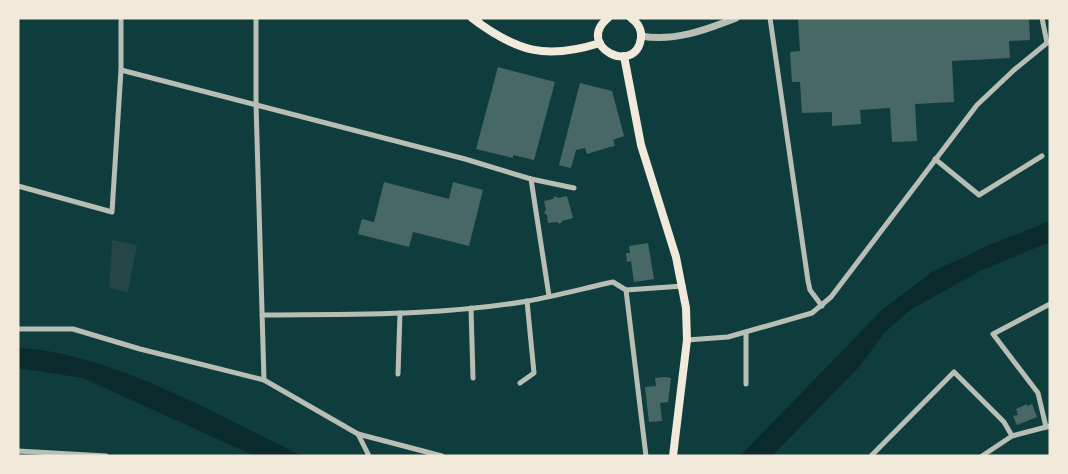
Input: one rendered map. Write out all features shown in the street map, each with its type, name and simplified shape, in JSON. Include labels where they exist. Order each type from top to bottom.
[{"type":"main road","points":[[608,18],[599,30],[600,43],[612,55],[624,56],[634,51],[641,36],[638,24],[631,18]]},
{"type":"main road","points":[[476,20],[496,35],[534,51],[575,51],[600,43]]},
{"type":"main road","points":[[624,56],[641,145],[670,234],[683,286],[687,340],[673,456]]},
{"type":"street","points":[[18,186],[112,212],[121,18]]},
{"type":"street","points":[[256,18],[256,104],[264,380]]},
{"type":"street","points":[[641,36],[678,38],[707,30],[736,18]]},
{"type":"street","points":[[770,18],[808,281],[810,290],[822,306]]},
{"type":"street","points":[[687,340],[728,337],[812,313],[822,306],[977,105],[1048,42],[1042,18]]},
{"type":"street","points":[[120,70],[465,159],[531,179],[574,188]]},
{"type":"street","points":[[935,159],[979,195],[1042,156]]},
{"type":"street","points":[[531,179],[549,296]]},
{"type":"street","points":[[262,315],[400,313],[471,308],[527,301],[613,282],[626,290],[683,286]]},
{"type":"street","points":[[626,290],[646,456]]},
{"type":"street","points":[[520,383],[534,373],[527,301]]},
{"type":"street","points":[[982,456],[1012,436],[1048,426],[1038,393],[993,334],[1050,304]]},
{"type":"street","points":[[471,308],[472,378]]},
{"type":"street","points":[[398,374],[400,313]]},
{"type":"street","points":[[18,329],[73,329],[140,349],[264,380],[358,434],[442,456]]},
{"type":"street","points":[[746,332],[746,384]]},
{"type":"street","points":[[871,456],[954,372],[1004,422],[1012,436]]},
{"type":"street","points":[[358,434],[369,456]]},
{"type":"street","points":[[18,451],[106,456]]},
{"type":"shaded area","points":[[1050,221],[1050,242],[982,270],[910,310],[885,332],[859,367],[772,456],[740,456],[882,310],[932,272],[989,245]]},
{"type":"shaded area","points":[[112,240],[137,245],[128,292],[109,288]]},
{"type":"shaded area","points":[[18,348],[53,352],[126,373],[200,405],[302,456],[255,456],[83,378],[18,368]]},
{"type":"building","points":[[798,18],[1029,18],[1030,40],[1009,41],[1010,58],[952,61],[954,102],[915,104],[917,141],[892,142],[890,108],[860,110],[861,124],[832,126],[832,112],[802,113],[800,82],[792,82],[790,52],[800,51]]},
{"type":"building","points":[[498,67],[555,82],[534,160],[513,155],[513,158],[476,149]]},
{"type":"building","points":[[580,83],[612,91],[624,136],[613,140],[615,146],[587,154],[585,148],[576,150],[571,168],[559,165]]},
{"type":"building","points":[[384,182],[449,199],[453,182],[483,190],[469,246],[413,232],[409,247],[358,234],[362,219],[374,222]]},
{"type":"building","points":[[555,196],[558,198],[567,196],[573,218],[562,221],[560,224],[548,223],[547,215],[544,213],[546,210],[544,201],[553,199]]},
{"type":"building","points":[[648,243],[654,279],[634,282],[631,261],[627,262],[626,253],[630,253],[629,246]]},
{"type":"building","points":[[655,378],[671,378],[668,402],[660,403],[662,421],[649,422],[645,387],[656,386]]},
{"type":"building","points":[[1027,404],[1027,406],[1032,404],[1037,417],[1017,425],[1013,416],[1018,415],[1016,409]]}]
